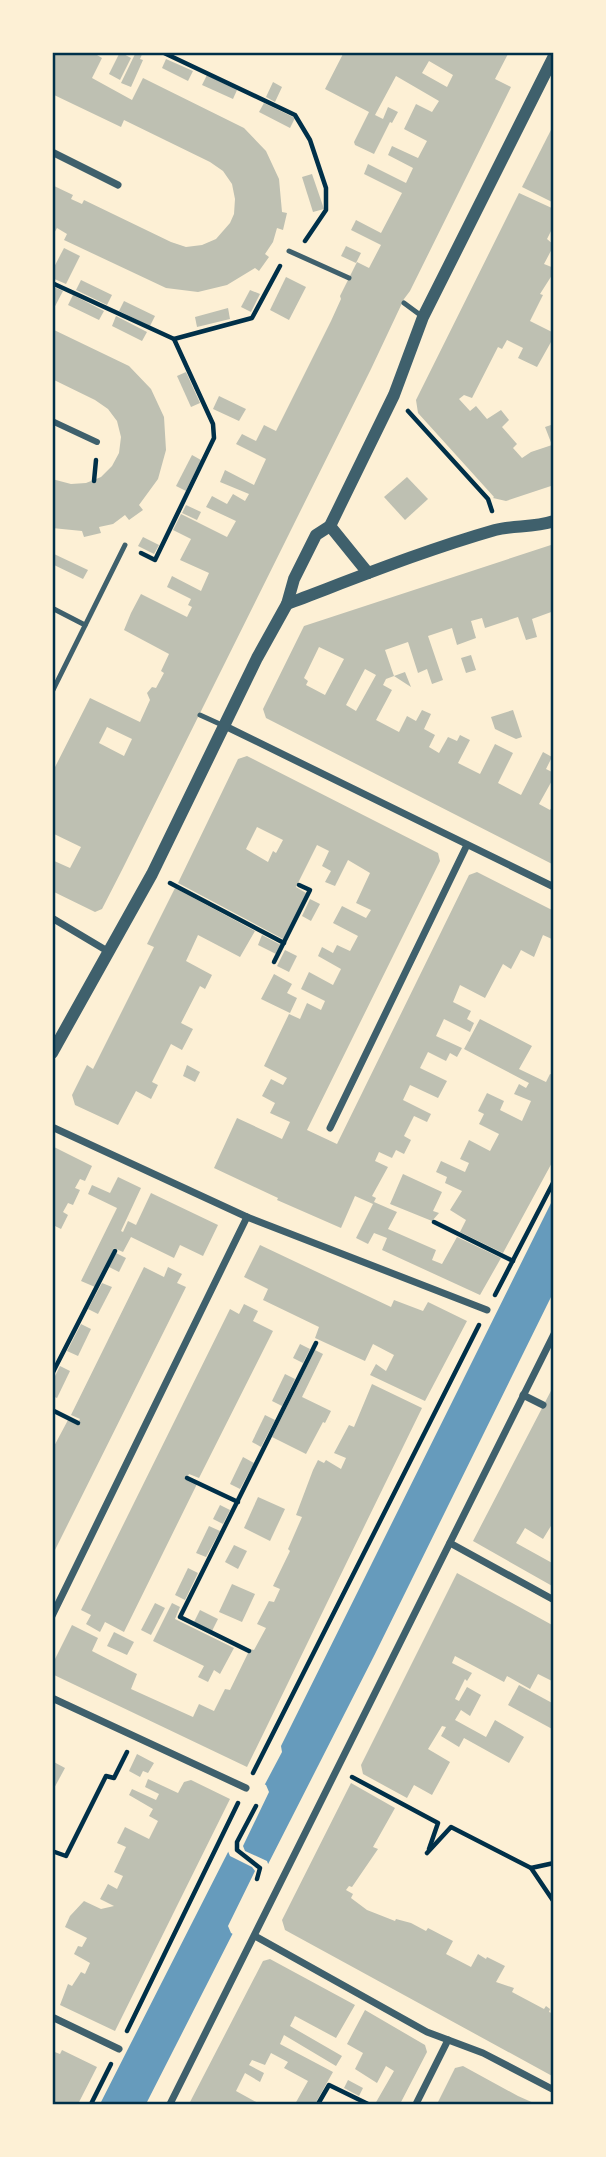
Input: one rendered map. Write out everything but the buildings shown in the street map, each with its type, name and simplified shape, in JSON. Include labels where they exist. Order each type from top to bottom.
[{"type":"street","points":[[52,1054],[152,874],[257,658],[287,604],[293,579],[316,535],[330,526],[394,395],[423,317],[554,55]]},
{"type":"street","points":[[52,152],[118,184]]},
{"type":"street","points":[[52,421],[97,442]]},
{"type":"street","points":[[287,604],[368,573],[499,529],[536,527],[554,521]]},
{"type":"street","points":[[330,526],[368,573]]},
{"type":"street","points":[[225,726],[554,887]]},
{"type":"street","points":[[330,1128],[467,845]]},
{"type":"street","points":[[52,918],[109,952]]},
{"type":"street","points":[[52,1127],[247,1217],[487,1310]]},
{"type":"street","points":[[52,1616],[247,1217]]},
{"type":"street","points":[[170,2105],[554,1334]]},
{"type":"street","points":[[523,1395],[543,1405]]},
{"type":"street","points":[[450,1543],[554,1600]]},
{"type":"street","points":[[52,1698],[246,1787]]},
{"type":"street","points":[[255,1936],[427,2032],[483,2053],[554,2090]]},
{"type":"street","points":[[52,2017],[119,2049]]},
{"type":"street","points":[[416,2105],[448,2040]]},
{"type":"lane","points":[[289,251],[349,278]]},
{"type":"lane","points":[[404,303],[423,317]]},
{"type":"lane","points":[[52,692],[125,545]]},
{"type":"lane","points":[[52,608],[85,625]]},
{"type":"lane","points":[[200,715],[225,726]]},
{"type":"path","points":[[52,283],[174,339],[252,318],[289,251],[311,234],[326,210],[326,188],[321,168],[310,140],[295,115],[162,52]]},
{"type":"path","points":[[125,545],[155,560],[214,438],[213,424],[174,339]]},
{"type":"path","points":[[394,395],[488,499],[499,529]]},
{"type":"path","points":[[274,962],[310,890],[299,885]]},
{"type":"path","points":[[180,888],[284,943]]},
{"type":"path","points":[[91,2105],[302,1675],[554,1181]]},
{"type":"path","points":[[434,1222],[513,1261]]},
{"type":"path","points":[[52,1374],[115,1251]]},
{"type":"path","points":[[249,1651],[180,1617],[316,1343]]},
{"type":"path","points":[[52,1410],[78,1423]]},
{"type":"path","points":[[187,1478],[238,1502]]},
{"type":"path","points":[[294,1671],[302,1675]]},
{"type":"path","points":[[52,1851],[66,1856],[106,1776],[114,1778],[135,1735]]},
{"type":"path","points":[[338,1769],[438,1823],[427,1853],[451,1827],[530,1868],[554,1902]]},
{"type":"path","points":[[254,1886],[260,1875],[260,1868],[240,1854],[237,1842],[258,1797]]},
{"type":"path","points":[[530,1868],[554,1863]]},
{"type":"path","points":[[318,2105],[329,2085],[368,2105]]},
{"type":"water","points":[[553,1199],[553,1293],[375,1654],[146,2104],[100,2104],[260,1789],[282,1752],[281,1746]]},
{"type":"pier","points":[[262,1783],[269,1792],[243,1846],[245,1851],[267,1861],[270,1869],[237,1936],[231,1933],[228,1926],[255,1871],[230,1856],[227,1849],[258,1786]]}]
